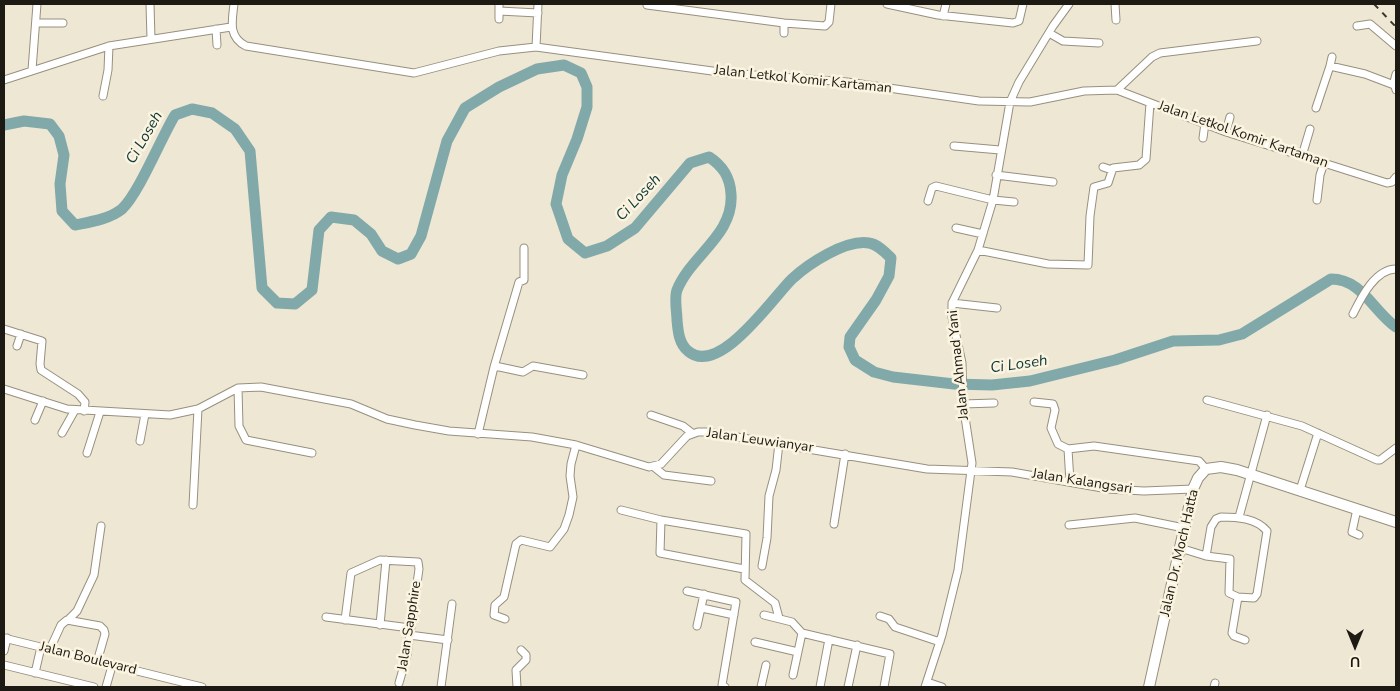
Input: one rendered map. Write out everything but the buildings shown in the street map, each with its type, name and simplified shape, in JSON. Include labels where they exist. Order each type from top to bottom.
[{"type":"highway","points":[[1206,469],[1228,468],[1396,522]]},
{"type":"highway","name":"Jalan Dr. Moch Hatta","points":[[1150,687],[1193,489],[1198,478],[1206,469]]},
{"type":"street","points":[[32,70],[37,4]]},
{"type":"street","points":[[150,4],[151,39]]},
{"type":"street","points":[[4,80],[109,46],[231,27],[234,4]]},
{"type":"street","points":[[536,47],[538,4]]},
{"type":"street","points":[[647,5],[784,23],[827,26],[831,4]]},
{"type":"street","points":[[887,4],[943,16],[1014,23],[1019,21],[1023,4]]},
{"type":"street","points":[[943,16],[946,4]]},
{"type":"street","name":"Jalan Ahmad Yani","points":[[926,685],[940,642],[958,570],[972,459],[963,404],[963,378],[952,317],[952,303],[978,250],[992,200],[1010,102],[1060,14],[1069,4]]},
{"type":"street","points":[[1115,4],[1116,20]]},
{"type":"street","points":[[499,11],[538,13]]},
{"type":"street","points":[[36,23],[63,23]]},
{"type":"street","points":[[784,23],[784,33]]},
{"type":"street","points":[[1357,26],[1370,24],[1396,46]]},
{"type":"street","name":"Jalan Letkol Komir Kartaman","points":[[231,27],[236,38],[248,47],[414,73],[499,51],[536,47],[732,74],[848,82],[968,100],[1039,101],[1084,91],[1117,90],[1226,132],[1387,183],[1392,182],[1396,177]]},
{"type":"street","points":[[216,29],[217,45]]},
{"type":"street","points":[[1049,33],[1063,41],[1099,43]]},
{"type":"street","points":[[1117,90],[1152,57],[1160,53],[1257,41]]},
{"type":"street","points":[[103,96],[108,70],[109,46]]},
{"type":"street","points":[[1316,108],[1332,57]]},
{"type":"street","points":[[1330,66],[1365,74],[1395,87],[1396,74]]},
{"type":"street","points":[[1103,167],[1112,170],[1139,165],[1146,159],[1150,103]]},
{"type":"street","points":[[1226,132],[1230,117]]},
{"type":"street","points":[[1203,138],[1205,123]]},
{"type":"street","points":[[1302,156],[1310,129]]},
{"type":"street","points":[[954,146],[1000,150]]},
{"type":"street","points":[[1317,200],[1320,175],[1324,163]]},
{"type":"street","points":[[978,250],[1048,264],[1088,265],[1090,216],[1094,188],[1095,186],[1108,183],[1112,170]]},
{"type":"street","points":[[996,174],[1053,182]]},
{"type":"street","points":[[928,200],[932,188],[936,186],[992,200],[1014,202]]},
{"type":"street","points":[[956,228],[982,234]]},
{"type":"street","points":[[478,434],[494,366],[519,282],[524,280],[524,248]]},
{"type":"street","points":[[1353,314],[1361,296],[1369,285],[1387,270],[1396,269]]},
{"type":"street","points":[[952,303],[997,308]]},
{"type":"street","points":[[4,328],[42,341],[41,370],[78,394],[84,402],[84,411]]},
{"type":"street","points":[[17,346],[21,334]]},
{"type":"street","points":[[494,366],[523,372],[533,366],[583,375]]},
{"type":"street","points":[[4,389],[61,408],[84,411],[170,415],[198,409],[238,388],[267,387],[351,404],[386,419],[415,425],[576,445],[643,466],[654,467],[664,475],[711,481]]},
{"type":"street","points":[[238,388],[239,426],[246,440],[312,453]]},
{"type":"street","points":[[1207,400],[1267,415],[1318,433],[1377,460],[1396,448]]},
{"type":"street","points":[[35,420],[43,401]]},
{"type":"street","points":[[1034,402],[1053,404],[1055,410],[1051,428],[1058,444],[1068,449],[1094,446],[1199,461],[1206,469]]},
{"type":"street","points":[[963,404],[994,403]]},
{"type":"street","points":[[193,505],[198,409]]},
{"type":"street","points":[[62,433],[75,410]]},
{"type":"street","points":[[87,453],[100,412]]},
{"type":"street","points":[[140,441],[145,414]]},
{"type":"street","points":[[651,414],[683,426],[692,433]]},
{"type":"street","points":[[1240,517],[1267,415]]},
{"type":"street","name":"Jalan Leuwianyar","points":[[654,467],[692,433],[707,432],[845,454],[906,467],[971,472]]},
{"type":"street","points":[[1300,490],[1318,433]]},
{"type":"street","points":[[762,566],[769,496],[776,470],[779,443]]},
{"type":"street","points":[[505,619],[494,615],[495,605],[504,597],[516,544],[521,540],[550,548],[564,529],[572,496],[570,476],[576,445]]},
{"type":"street","points":[[1068,449],[1070,482]]},
{"type":"street","points":[[834,524],[845,454]]},
{"type":"street","name":"Jalan Kalangsari","points":[[971,472],[1012,472],[1108,489],[1144,491],[1193,489]]},
{"type":"street","points":[[1357,509],[1352,532],[1359,535]]},
{"type":"street","points":[[621,510],[661,520],[746,534],[745,580],[775,603],[778,618]]},
{"type":"street","points":[[1180,548],[1206,556],[1230,559],[1229,593],[1238,597],[1256,597],[1267,531],[1260,525],[1240,517],[1221,518],[1214,522],[1206,556]]},
{"type":"street","points":[[1069,525],[1135,518],[1184,528]]},
{"type":"street","points":[[661,520],[660,553],[744,569]]},
{"type":"street","points":[[50,649],[61,625],[77,612],[94,575],[101,526]]},
{"type":"street","points":[[345,620],[351,573],[386,560],[380,625]]},
{"type":"street","name":"Jalan Sapphire","points":[[386,560],[416,561],[419,569],[409,632],[408,655],[399,683]]},
{"type":"street","points":[[687,591],[735,601],[722,685],[725,687]]},
{"type":"street","points":[[697,626],[704,594]]},
{"type":"street","points":[[1238,597],[1232,633],[1234,636],[1245,640]]},
{"type":"street","points":[[441,687],[452,604]]},
{"type":"street","points":[[702,608],[734,615]]},
{"type":"street","points":[[764,615],[792,622],[802,633],[890,654],[884,687]]},
{"type":"street","points":[[880,616],[890,619],[895,627],[940,642]]},
{"type":"street","points":[[326,617],[380,625],[448,640]]},
{"type":"street","points":[[69,620],[100,626],[104,630],[97,662]]},
{"type":"street","points":[[793,675],[802,633]]},
{"type":"street","points":[[4,651],[5,638]]},
{"type":"street","name":"Jalan Boulevard","points":[[5,638],[202,687]]},
{"type":"street","points":[[820,687],[829,639]]},
{"type":"street","points":[[755,642],[798,652]]},
{"type":"street","points":[[848,687],[857,645]]},
{"type":"street","points":[[35,673],[41,647]]},
{"type":"street","points":[[517,687],[516,670],[526,660],[526,654],[521,650]]},
{"type":"street","points":[[4,665],[94,687]]},
{"type":"street","points":[[762,687],[766,665]]},
{"type":"street","points":[[106,687],[112,666]]},
{"type":"street","points":[[926,685],[942,687]]},
{"type":"waterway","name":"Ci Loseh","points":[[4,125],[24,121],[50,124],[59,136],[64,155],[60,184],[62,211],[75,225],[106,218],[122,209],[143,178],[175,115],[192,109],[212,113],[235,129],[250,151],[262,288],[277,303],[295,304],[312,290],[319,230],[331,217],[354,220],[371,234],[382,251],[398,259],[411,254],[421,236],[447,141],[465,108],[499,87],[537,69],[564,65],[581,73],[587,87],[587,107],[577,139],[562,175],[556,204],[568,239],[585,253],[607,246],[635,228],[690,163],[709,157],[722,168],[727,177],[731,194],[730,208],[726,221],[719,233],[683,278],[676,293],[677,324],[681,341],[688,351],[701,356],[715,354],[730,345],[745,332],[792,279],[808,266],[839,249],[860,243],[875,245],[891,258],[889,276],[876,300],[850,337],[849,347],[855,360],[874,372],[893,377],[954,384],[992,385],[1030,381],[1115,360],[1173,341],[1219,340],[1242,334],[1331,279],[1342,280],[1351,284],[1396,327]]},
{"type":"railway","points":[[1374,4],[1396,27]]}]
